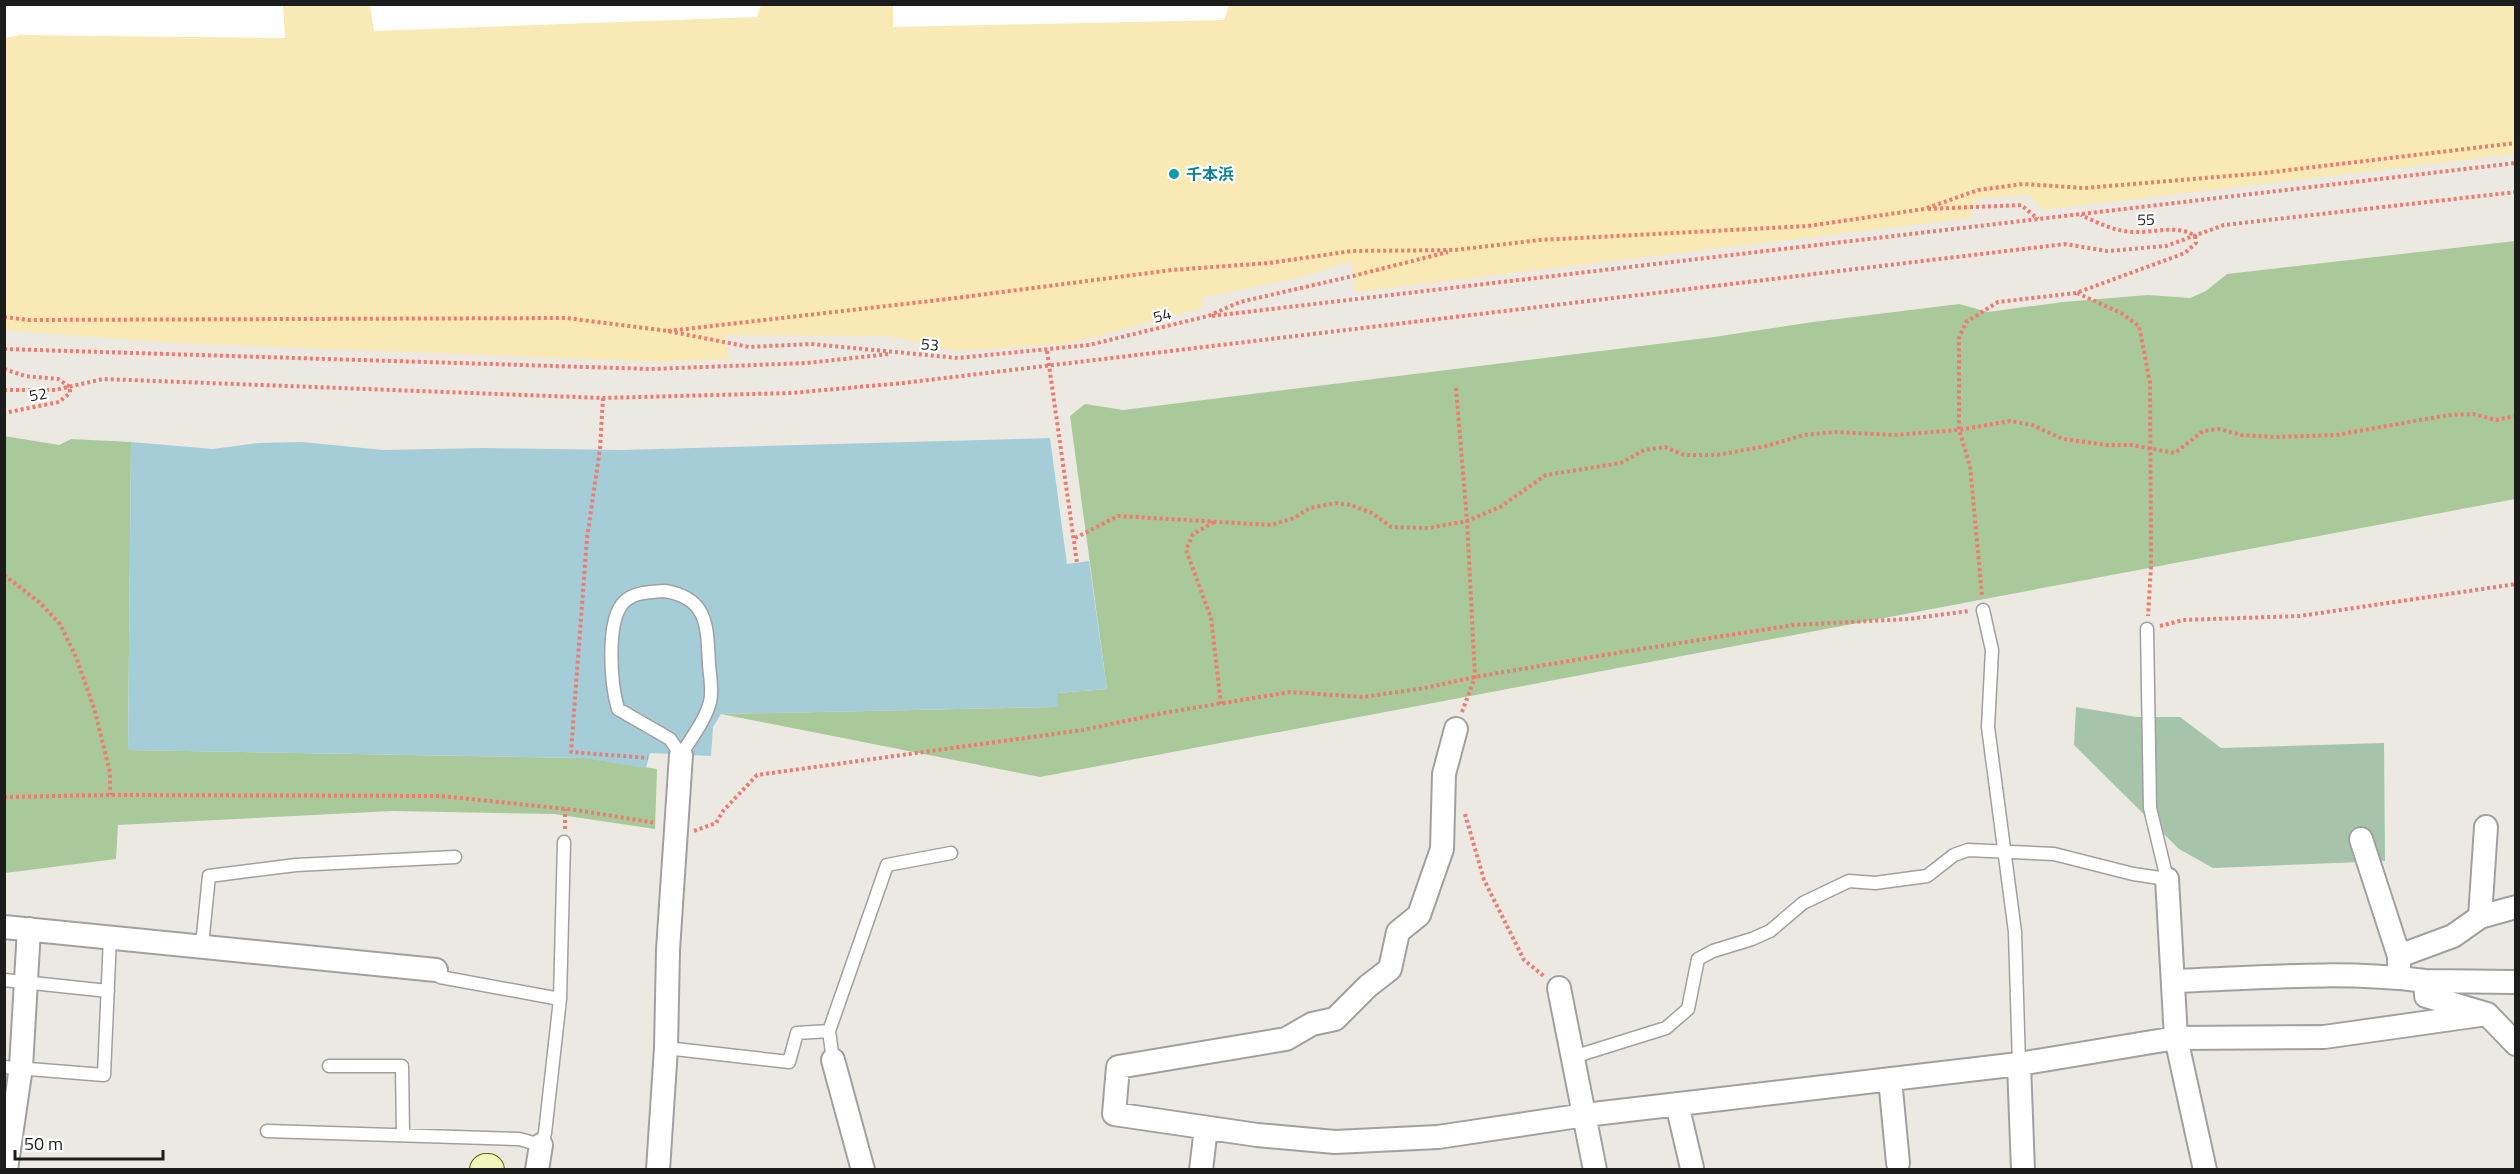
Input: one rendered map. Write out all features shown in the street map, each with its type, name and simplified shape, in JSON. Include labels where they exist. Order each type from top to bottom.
[{"type":"street","points":[[1456,729],[1444,774],[1442,849],[1419,915],[1398,932],[1390,969],[1368,986],[1335,1019],[1312,1024],[1286,1039],[1118,1067],[1114,1114],[1206,1128],[1335,1142],[1438,1137],[1585,1115],[2019,1064],[2176,1038],[2324,1037],[2487,1014]]},
{"type":"street","points":[[658,1170],[666,1048],[668,950],[681,754]]},
{"type":"street","points":[[2480,917],[2486,827]]},
{"type":"street","points":[[2361,839],[2399,967],[2425,981],[2516,982]]},
{"type":"street","points":[[2167,879],[2176,1038],[2205,1170]]},
{"type":"street","points":[[2173,981],[2344,974],[2399,967],[2454,936],[2480,917],[2516,907]]},
{"type":"street","points":[[4,927],[436,970]]},
{"type":"street","points":[[6,1170],[13,1067],[15,981],[28,929]]},
{"type":"street","points":[[2425,981],[2426,996],[2487,1014],[2516,1044]]},
{"type":"street","points":[[1559,988],[1595,1170]]},
{"type":"street","points":[[832,1060],[863,1170]]},
{"type":"street","points":[[2019,1064],[2023,1170]]},
{"type":"street","points":[[1890,1079],[1898,1162]]},
{"type":"street","points":[[1677,1104],[1692,1168]]},
{"type":"street","points":[[1201,1170],[1206,1128]]},
{"type":"street","points":[[537,1170],[541,1146]]},
{"type":"lane","points":[[652,591],[680,594],[693,601],[702,613],[707,627],[711,700],[681,754],[670,739],[618,709],[612,691],[613,630],[624,602],[635,595],[652,591]]},
{"type":"lane","points":[[1983,610],[1992,650],[1988,727],[2015,932],[2019,1064]]},
{"type":"lane","points":[[1573,1057],[1666,1028],[1688,1009],[1698,958],[1770,931],[1803,903],[1849,881],[1875,883],[1928,876],[1954,855],[1968,850],[2054,854],[2133,874],[2167,879],[2150,808],[2147,629]]},
{"type":"lane","points":[[267,1131],[519,1139],[541,1146],[545,1133],[560,999],[564,842]]},
{"type":"lane","points":[[832,1060],[829,1030],[886,865],[951,853]]},
{"type":"lane","points":[[202,945],[209,876],[296,865],[455,857]]},
{"type":"lane","points":[[13,1067],[104,1075],[110,937]]},
{"type":"lane","points":[[436,970],[440,977],[560,999]]},
{"type":"lane","points":[[15,981],[108,992]]},
{"type":"lane","points":[[666,1048],[789,1062],[797,1033],[829,1030]]},
{"type":"lane","points":[[329,1066],[402,1066],[403,1134]]},
{"type":"path","points":[[1924,209],[1978,189],[2023,184],[2084,188],[2264,173],[2516,143]]},
{"type":"path","points":[[1208,316],[2516,163]]},
{"type":"path","points":[[4,390],[42,391],[103,379],[603,398],[791,393],[1049,366],[2065,244],[2107,251],[2166,246],[2224,225],[2516,192]]},
{"type":"path","points":[[4,317],[28,320],[566,318],[668,331],[948,299],[1172,270],[1269,263],[1352,251],[1455,250],[1540,240],[1808,226],[1924,209],[2021,205],[2039,219]]},
{"type":"path","name":"55","points":[[2081,214],[2114,230],[2134,232],[2177,229],[2187,230],[2195,236]]},
{"type":"path","points":[[691,830],[699,831],[716,823],[723,811],[757,775],[1083,730],[1290,692],[1363,697],[1793,626],[1909,619],[1983,610],[1970,466],[1959,430],[1959,338],[1966,322],[1998,302],[2076,293],[2185,253],[2196,243],[2195,236]]},
{"type":"path","name":"54","points":[[1047,351],[1089,345],[1208,316],[1240,302],[1455,250]]},
{"type":"path","points":[[2076,293],[2121,313],[2139,326],[2150,383],[2151,566],[2147,629],[2183,620],[2300,616],[2516,584]]},
{"type":"path","name":"53","points":[[668,331],[749,347],[812,344],[958,358],[1047,351]]},
{"type":"path","points":[[4,349],[651,369],[807,363],[899,353]]},
{"type":"path","points":[[1047,351],[1077,563]]},
{"type":"path","name":"52","points":[[4,369],[25,376],[58,379],[70,387],[70,393],[59,402],[4,413]]},
{"type":"path","points":[[1456,388],[1467,521],[1475,677],[1456,729]]},
{"type":"path","points":[[603,398],[600,449],[587,538],[571,752],[648,758]]},
{"type":"path","points":[[1075,538],[1118,516],[1271,525],[1294,518],[1310,508],[1336,503],[1351,505],[1372,513],[1391,527],[1429,528],[1467,521],[1508,503],[1546,475],[1621,463],[1644,450],[1665,447],[1684,455],[1717,455],[1814,434],[1835,432],[1894,435],[1959,430],[2010,421],[2032,425],[2064,439],[2107,445],[2131,445],[2175,453],[2202,431],[2219,429],[2241,435],[2288,437],[2336,435],[2450,415],[2473,414],[2496,420],[2516,416]]},
{"type":"path","points":[[1214,522],[1193,534],[1186,550],[1211,618],[1221,704]]},
{"type":"path","points":[[4,575],[39,602],[60,624],[76,657],[94,708],[110,772],[110,795]]},
{"type":"path","points":[[4,797],[441,796],[576,810],[663,825]]},
{"type":"path","points":[[1464,805],[1484,880],[1524,960],[1559,988]]},
{"type":"green space","points":[[2515,241],[2515,499],[1040,777],[721,714],[1057,707],[1057,693],[1107,689],[1070,416],[1085,404],[1123,410],[1714,337],[1959,304],[1988,312],[2063,302],[2148,295],[2190,298],[2206,291],[2227,274]]},
{"type":"green space","points":[[4,436],[59,445],[71,439],[131,442],[128,750],[585,758],[657,769],[655,829],[554,814],[392,811],[118,825],[116,859],[5,873]]},
{"type":"green space","points":[[2076,707],[2137,717],[2180,717],[2221,748],[2384,743],[2385,861],[2213,868],[2179,849],[2074,745]]},
{"type":"sand","name":"千本浜","points":[[5,5],[2515,5],[2515,154],[2043,210],[2029,195],[1976,199],[1970,218],[1355,292],[1352,261],[1301,277],[1201,298],[1203,308],[1061,344],[954,351],[888,336],[725,335],[729,359],[662,362],[173,343],[5,330]]},
{"type":"water","points":[[1050,438],[1067,564],[1089,561],[1107,689],[1057,693],[1058,707],[721,714],[713,727],[711,756],[650,753],[646,768],[584,758],[128,750],[131,442],[213,449],[258,443],[302,442],[383,450],[484,448],[622,450]]},
{"type":"pier","points":[[370,4],[761,5],[757,17],[374,31]]},
{"type":"pier","points":[[4,5],[283,5],[285,38],[21,35],[5,38]]},
{"type":"pier","points":[[893,5],[1229,5],[1224,20],[893,27]]},
{"type":"place","name":"千本浜","points":[[1174,174]]}]
